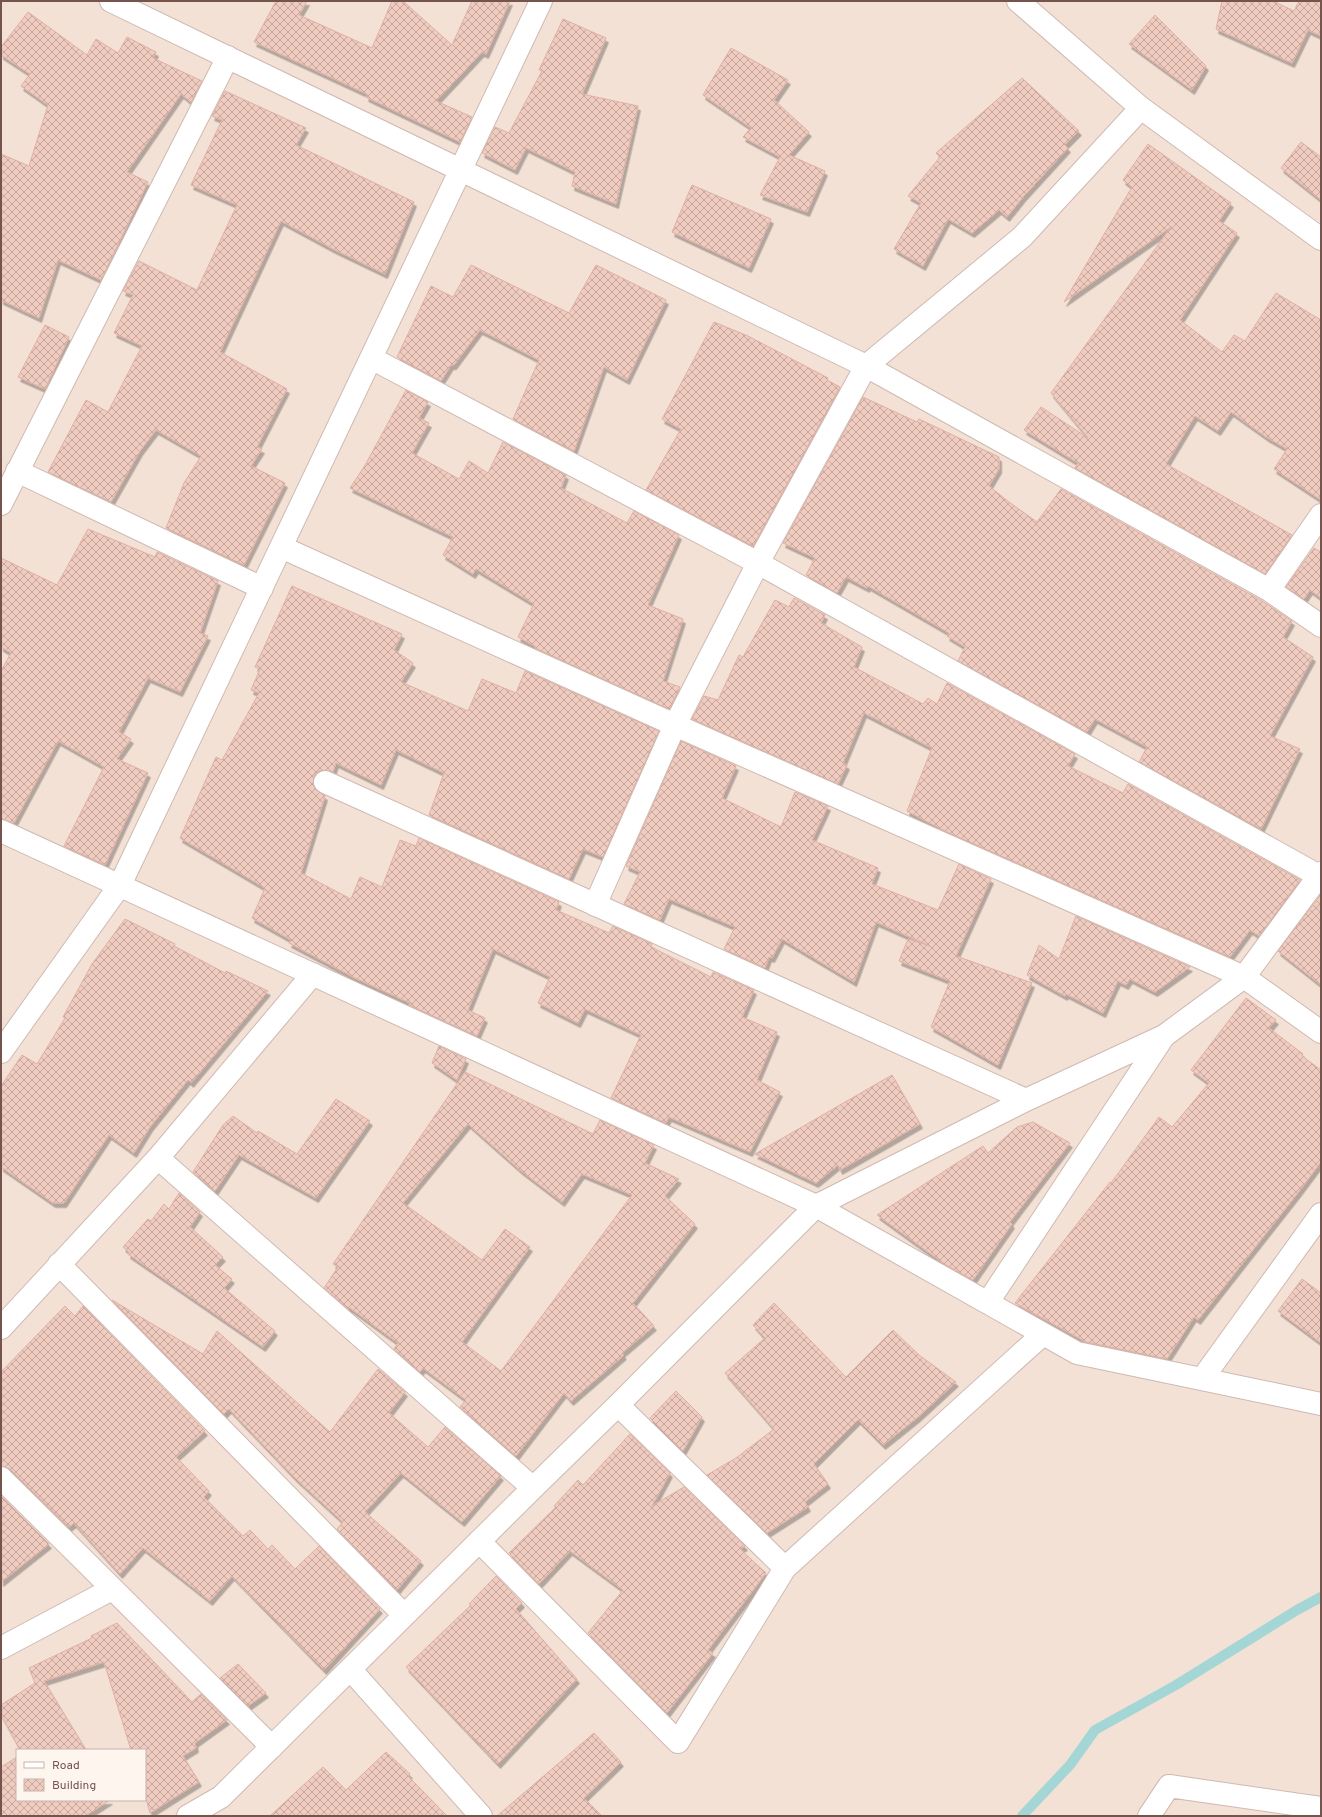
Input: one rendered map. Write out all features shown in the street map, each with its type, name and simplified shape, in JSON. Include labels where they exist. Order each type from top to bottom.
[{"type":"street","points":[[111,1],[866,366],[1269,590],[1321,626]]},
{"type":"street","points":[[1,1052],[120,885],[541,1]]},
{"type":"street","points":[[1018,1],[1141,108],[1321,239]]},
{"type":"street","points":[[1,504],[228,57]]},
{"type":"street","points":[[595,906],[675,725],[758,563],[866,366],[1022,237],[1141,108]]},
{"type":"street","points":[[188,1816],[222,1797],[404,1615],[618,1405],[816,1206],[1026,1100],[1164,1036],[1244,977],[1320,874],[758,563],[371,358]]},
{"type":"street","points":[[17,470],[262,588]]},
{"type":"street","points":[[1269,590],[1321,515]]},
{"type":"street","points":[[281,547],[675,725],[1244,977],[1321,1032]]},
{"type":"street","points":[[325,782],[595,906],[1026,1100]]},
{"type":"street","points":[[1,831],[816,1206],[1077,1353],[1321,1404]]},
{"type":"street","points":[[1,1328],[158,1158],[313,974]]},
{"type":"street","points":[[988,1302],[1164,1036]]},
{"type":"street","points":[[158,1158],[533,1488]]},
{"type":"street","points":[[1202,1380],[1321,1214]]},
{"type":"street","points":[[59,1264],[404,1615]]},
{"type":"street","points":[[479,1541],[678,1742],[785,1568],[1043,1334]]},
{"type":"street","points":[[618,1405],[785,1568]]},
{"type":"street","points":[[1,1478],[272,1747]]},
{"type":"street","points":[[1,1648],[112,1588]]},
{"type":"street","points":[[350,1669],[481,1816]]},
{"type":"street","points":[[1149,1816],[1169,1786],[1321,1808]]},
{"type":"shaded area","points":[[1,1],[1321,1],[1321,1816],[1,1816]]},
{"type":"building","points":[[276,1],[307,1],[299,15],[372,48],[392,1],[403,1],[452,45],[472,1],[510,1],[486,54],[482,52],[436,101],[472,117],[460,142],[366,97],[367,94],[254,42]]},
{"type":"building","points":[[1222,1],[1273,1],[1294,11],[1299,1],[1321,1],[1321,36],[1308,30],[1292,63],[1216,29]]},
{"type":"building","points":[[28,12],[87,55],[96,39],[118,53],[127,37],[156,52],[153,58],[202,81],[191,102],[181,94],[127,172],[148,182],[101,280],[58,260],[39,318],[1,300],[1,154],[29,166],[48,105],[21,86],[30,74],[1,55],[1,47]]},
{"type":"building","points":[[1155,15],[1206,66],[1192,90],[1129,44]]},
{"type":"building","points":[[563,19],[606,38],[582,94],[638,106],[616,204],[572,186],[575,172],[526,148],[515,170],[482,153],[495,127],[509,133],[542,71],[539,70]]},
{"type":"building","points":[[731,48],[788,80],[774,100],[809,132],[789,155],[825,171],[807,212],[760,195],[780,157],[743,137],[751,128],[703,95]]},
{"type":"building","points":[[1022,78],[1079,131],[1065,145],[1068,148],[1023,197],[1007,217],[999,210],[972,233],[948,219],[923,266],[894,249],[921,203],[908,196],[940,157],[936,153]]},
{"type":"building","points":[[225,91],[306,128],[296,145],[414,202],[385,274],[333,249],[281,221],[220,352],[287,389],[257,447],[262,449],[251,466],[285,483],[244,565],[166,528],[184,483],[201,456],[156,430],[140,451],[111,502],[48,472],[86,400],[108,412],[142,346],[114,333],[133,295],[123,291],[139,261],[197,290],[237,205],[191,185],[222,120],[212,116]]},
{"type":"building","points":[[1301,142],[1321,157],[1321,200],[1281,168]]},
{"type":"building","points":[[1148,144],[1231,203],[1219,221],[1237,233],[1180,320],[1222,352],[1234,335],[1245,341],[1276,293],[1321,320],[1321,500],[1274,469],[1287,449],[1266,437],[1231,412],[1218,431],[1195,416],[1166,464],[1292,535],[1265,574],[1075,468],[1078,463],[1024,430],[1041,407],[1088,438],[1051,393],[1171,227],[1064,302],[1132,187],[1123,180]]},
{"type":"building","points":[[692,185],[771,219],[749,268],[672,232]]},
{"type":"building","points":[[471,265],[569,313],[596,265],[666,300],[627,380],[604,367],[574,451],[513,419],[539,360],[480,330],[454,365],[451,365],[441,381],[397,357],[431,286],[453,297]]},
{"type":"building","points":[[714,322],[748,336],[828,378],[827,380],[840,387],[753,546],[646,490],[681,429],[662,419]]},
{"type":"building","points":[[45,325],[69,337],[45,389],[18,377]]},
{"type":"building","points":[[406,390],[428,402],[419,418],[429,423],[412,453],[459,479],[469,461],[488,473],[503,442],[566,475],[561,488],[627,523],[634,511],[679,535],[648,605],[683,619],[663,681],[680,687],[669,709],[535,648],[535,646],[518,637],[534,604],[476,569],[473,574],[443,555],[453,537],[350,488],[364,467]]},
{"type":"building","points":[[863,397],[917,422],[919,419],[999,457],[999,469],[989,486],[1037,522],[1061,489],[1262,601],[1292,621],[1283,637],[1313,657],[1270,736],[1300,749],[1261,829],[1139,762],[1147,747],[1095,719],[1087,732],[958,661],[965,647],[947,636],[949,633],[868,586],[867,588],[846,577],[837,593],[806,575],[815,558],[783,543]]},
{"type":"building","points":[[88,529],[155,557],[157,552],[218,581],[200,633],[208,636],[180,692],[148,678],[119,732],[131,739],[117,759],[148,773],[105,865],[64,846],[104,767],[58,741],[14,823],[1,819],[1,671],[11,653],[1,647],[1,558],[57,585]]},
{"type":"building","points":[[1314,548],[1321,552],[1321,598],[1310,590],[1304,599],[1286,587]]},
{"type":"building","points":[[292,586],[402,634],[394,650],[413,663],[401,682],[468,711],[482,679],[516,693],[525,671],[659,731],[603,857],[583,849],[569,879],[429,815],[444,773],[396,750],[381,785],[336,763],[333,772],[323,770],[317,772],[314,776],[313,783],[315,789],[325,796],[301,873],[351,899],[360,877],[382,887],[400,840],[416,846],[419,838],[559,902],[556,910],[609,933],[613,926],[652,944],[651,947],[711,977],[713,972],[754,990],[742,1017],[777,1032],[757,1080],[780,1092],[750,1152],[669,1117],[666,1123],[611,1098],[641,1035],[585,1009],[578,1023],[538,1003],[550,977],[493,949],[468,1010],[485,1018],[477,1036],[409,1005],[410,1003],[355,978],[289,943],[291,940],[252,918],[265,888],[180,838],[216,757],[222,760],[259,693],[251,690],[260,669],[255,667]]},
{"type":"building","points":[[794,598],[825,615],[821,623],[862,647],[854,667],[923,704],[928,698],[937,704],[947,683],[1075,754],[1068,766],[1123,793],[1128,784],[1300,880],[1259,936],[1250,930],[1230,957],[947,832],[907,811],[932,748],[864,713],[843,763],[847,765],[838,784],[692,719],[704,696],[718,700],[739,655],[743,657],[775,600],[789,607]]},
{"type":"building","points":[[681,741],[736,766],[722,798],[781,827],[795,792],[828,806],[812,840],[878,868],[872,884],[938,910],[959,864],[991,879],[956,956],[1032,983],[998,1065],[931,1027],[950,981],[899,961],[908,939],[930,946],[876,922],[854,982],[782,939],[772,958],[769,957],[765,968],[724,949],[735,927],[669,899],[660,920],[624,904],[640,872],[626,866]]},
{"type":"building","points":[[1321,894],[1321,985],[1278,951]]},
{"type":"building","points":[[1076,916],[1190,967],[1155,992],[1130,979],[1126,985],[1118,981],[1103,1013],[1066,994],[1065,996],[1027,975],[1039,945],[1059,959]]},
{"type":"building","points":[[125,919],[175,944],[174,946],[225,973],[226,971],[268,991],[191,1083],[188,1080],[150,1127],[134,1153],[109,1135],[64,1203],[53,1203],[1,1167],[1,1086],[22,1055],[37,1064],[65,1018],[63,1017],[92,964]]},
{"type":"building","points":[[1246,998],[1276,1020],[1269,1028],[1321,1070],[1321,1162],[1297,1194],[1198,1320],[1194,1317],[1167,1359],[1086,1342],[1015,1303],[1110,1182],[1111,1183],[1159,1117],[1172,1127],[1209,1083],[1191,1070]]},
{"type":"building","points":[[439,1046],[466,1059],[457,1080],[432,1063]]},
{"type":"building","points":[[465,1072],[593,1134],[600,1120],[654,1145],[645,1163],[679,1179],[665,1196],[695,1224],[633,1303],[654,1326],[622,1353],[624,1355],[571,1401],[564,1393],[516,1456],[460,1407],[466,1400],[423,1368],[420,1372],[394,1349],[398,1343],[350,1308],[348,1309],[324,1288],[338,1267],[333,1264]],"holes":[[[468,1124],[520,1170],[562,1202],[582,1174],[632,1195],[501,1371],[462,1342],[530,1247],[505,1229],[482,1260],[403,1203]]]},
{"type":"building","points":[[892,1075],[920,1124],[840,1170],[838,1165],[816,1183],[755,1154]]},
{"type":"building","points":[[336,1099],[370,1121],[316,1198],[239,1155],[215,1191],[193,1172],[223,1125],[233,1116],[257,1133],[258,1131],[297,1154]]},
{"type":"building","points":[[1033,1122],[1070,1143],[1010,1222],[1012,1224],[973,1280],[946,1265],[877,1215],[983,1146],[988,1153],[1017,1127]]},
{"type":"building","points":[[179,1193],[200,1212],[190,1227],[223,1257],[215,1265],[232,1279],[224,1288],[275,1331],[263,1347],[128,1254],[129,1252],[123,1247],[148,1219],[151,1221],[164,1204],[169,1209]]},
{"type":"building","points":[[1302,1279],[1321,1293],[1321,1343],[1278,1311]]},
{"type":"building","points":[[112,1300],[203,1354],[217,1331],[330,1432],[378,1369],[405,1392],[389,1413],[428,1447],[445,1427],[501,1476],[462,1522],[401,1473],[365,1512],[421,1561],[397,1590],[337,1529],[343,1522],[295,1478],[229,1409],[224,1414]]},
{"type":"building","points":[[774,1303],[846,1377],[893,1330],[919,1355],[956,1382],[918,1417],[883,1445],[858,1420],[814,1464],[828,1484],[805,1502],[808,1507],[767,1533],[707,1475],[736,1458],[774,1429],[725,1373],[765,1338],[753,1325]]},
{"type":"building","points":[[65,1306],[75,1316],[83,1306],[205,1431],[176,1457],[209,1491],[204,1497],[243,1536],[250,1530],[268,1549],[272,1545],[295,1569],[319,1546],[380,1609],[324,1670],[232,1576],[210,1601],[143,1548],[120,1574],[74,1523],[69,1527],[10,1469],[1,1466],[1,1372]]},
{"type":"building","points":[[676,1391],[702,1417],[683,1451],[650,1418]]},
{"type":"building","points":[[630,1434],[670,1473],[652,1506],[684,1487],[745,1546],[740,1549],[766,1573],[708,1650],[713,1653],[667,1713],[588,1633],[623,1590],[570,1551],[539,1584],[509,1553],[556,1507],[554,1506],[578,1480],[583,1485]]},
{"type":"building","points":[[1,1496],[49,1544],[1,1582]]},
{"type":"building","points":[[496,1576],[522,1603],[516,1609],[577,1679],[498,1764],[406,1667],[471,1605],[469,1604]]},
{"type":"building","points":[[117,1623],[192,1702],[201,1694],[227,1720],[195,1743],[196,1748],[183,1756],[199,1782],[150,1813],[146,1799],[146,1749],[131,1749],[104,1662],[44,1681],[85,1749],[19,1749],[1,1715],[1,1705],[35,1683],[29,1668],[92,1638],[91,1636]]},
{"type":"building","points":[[238,1664],[266,1693],[248,1706],[220,1678]]},
{"type":"building","points":[[594,1733],[621,1762],[584,1798],[602,1816],[497,1816]]},
{"type":"building","points":[[386,1752],[410,1774],[408,1776],[447,1816],[270,1816],[323,1767],[346,1790]]},
{"type":"building","points":[[16,1758],[16,1801],[108,1801],[85,1816],[1,1816],[1,1767]]},
{"type":"waterway","points":[[1022,1816],[1070,1765],[1095,1730],[1176,1685],[1297,1610],[1321,1597]]}]
